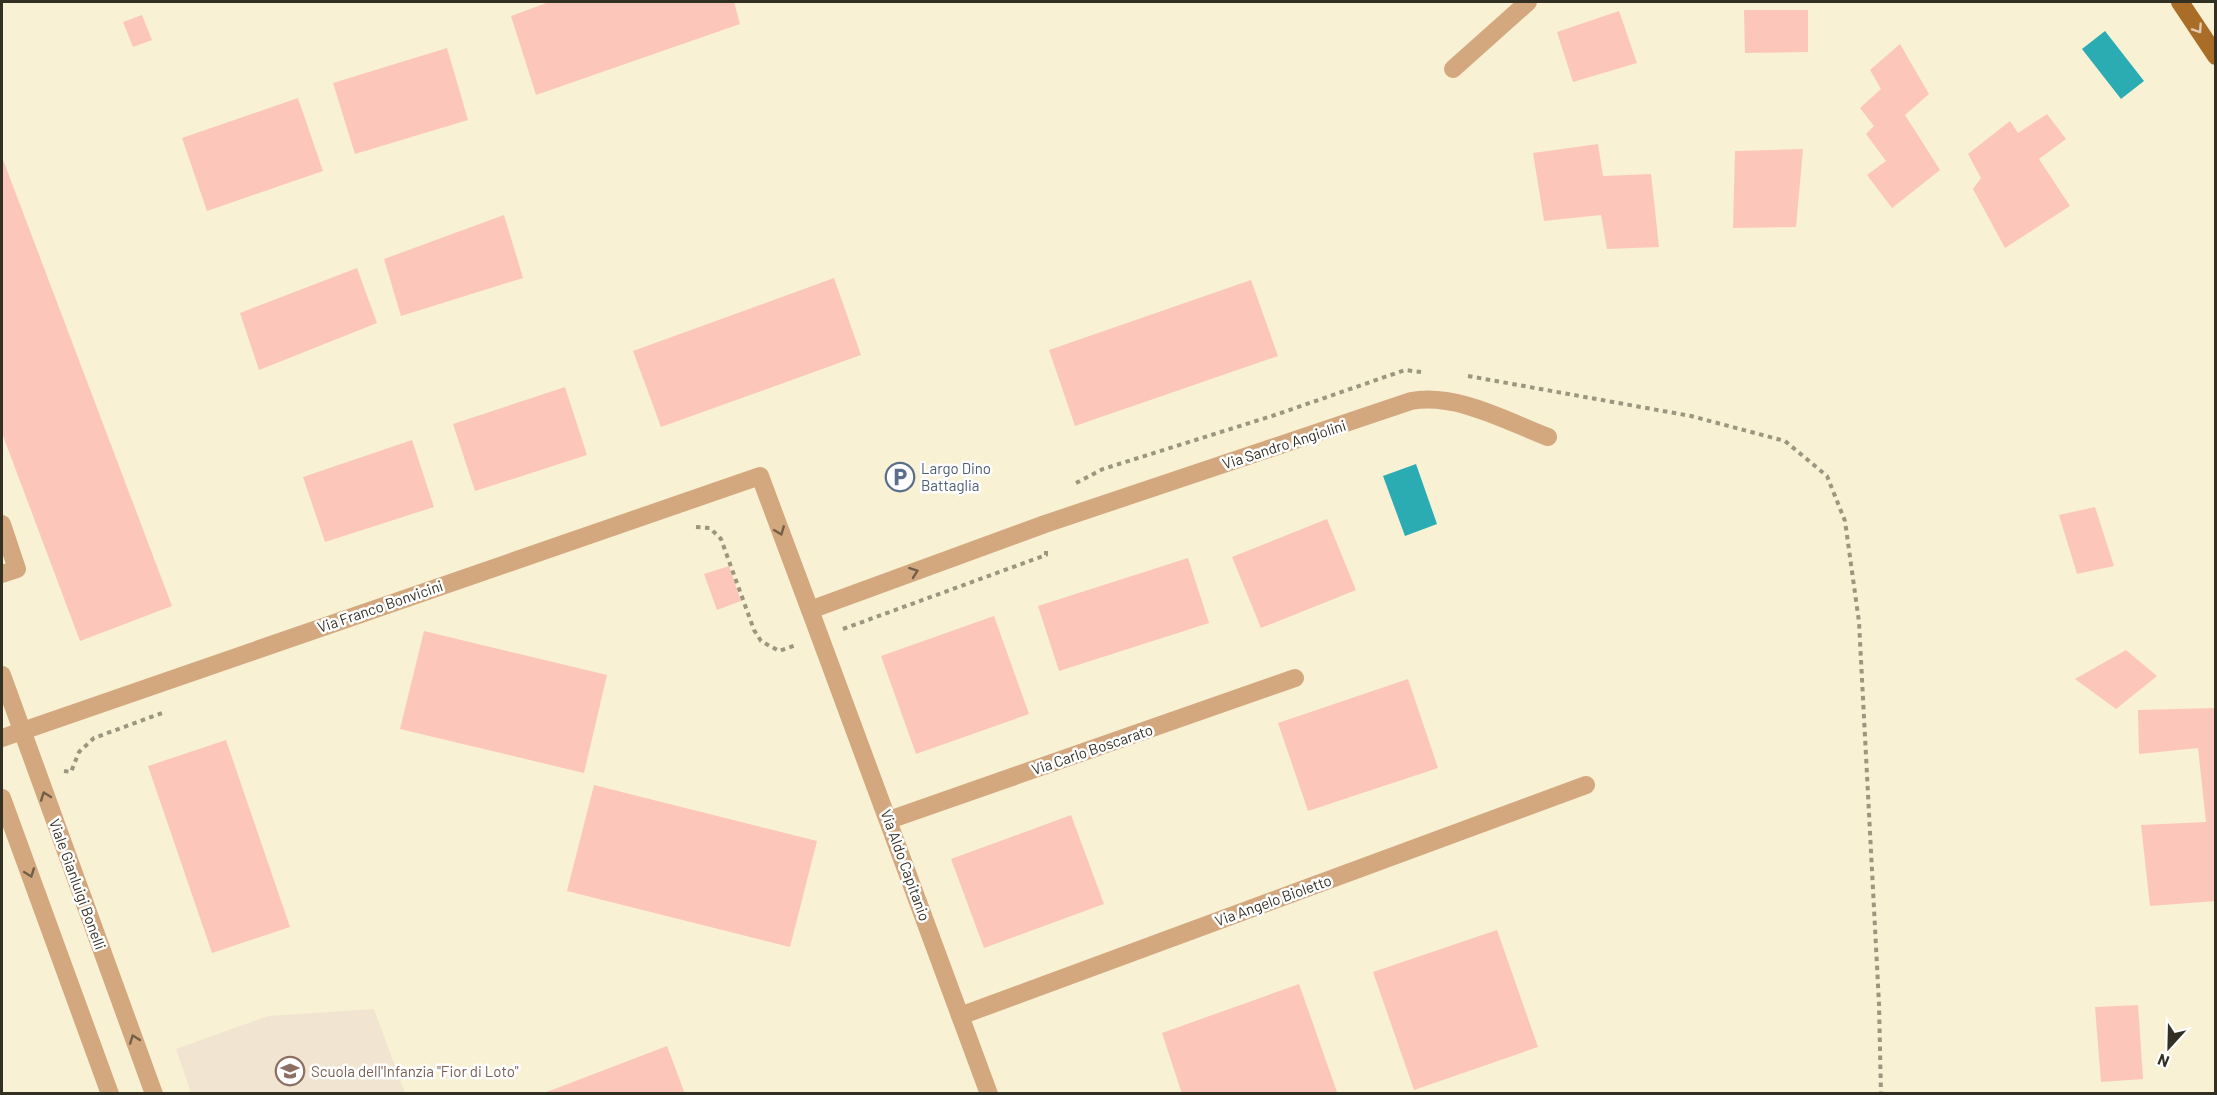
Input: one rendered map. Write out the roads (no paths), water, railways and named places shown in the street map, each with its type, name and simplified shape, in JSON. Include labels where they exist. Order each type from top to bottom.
[{"type":"main road","points":[[2180,2],[2216,56]]},
{"type":"street","points":[[1453,69],[1528,2]]},
{"type":"street","name":"Via Sandro Angiolini","points":[[810,610],[1045,524],[1423,399],[1452,401],[1548,437]]},
{"type":"street","name":"Via Franco Bonvicini","points":[[2,738],[760,476],[810,610]]},
{"type":"street","points":[[2,524],[17,569],[2,574]]},
{"type":"street","name":"Via Aldo Capitanio","points":[[810,610],[988,1094]]},
{"type":"street","name":"Viale Gianluigi Bonelli","points":[[2,675],[21,733],[154,1094]]},
{"type":"street","name":"Via Carlo Boscarato","points":[[889,820],[1295,678]]},
{"type":"street","name":"Via Angelo Bioletto","points":[[960,1016],[1587,785]]},
{"type":"street","points":[[2,798],[110,1094]]},
{"type":"water","points":[[2105,31],[2144,81],[2121,99],[2082,49]]},
{"type":"water","points":[[1416,464],[1437,524],[1405,536],[1383,476]]},
{"type":"place","name":"Largo Dino Battaglia","points":[[900,477]]},
{"type":"place","name":"Scuola dell'Infanzia \"Fior di Loto\"","points":[[290,1071]]}]
